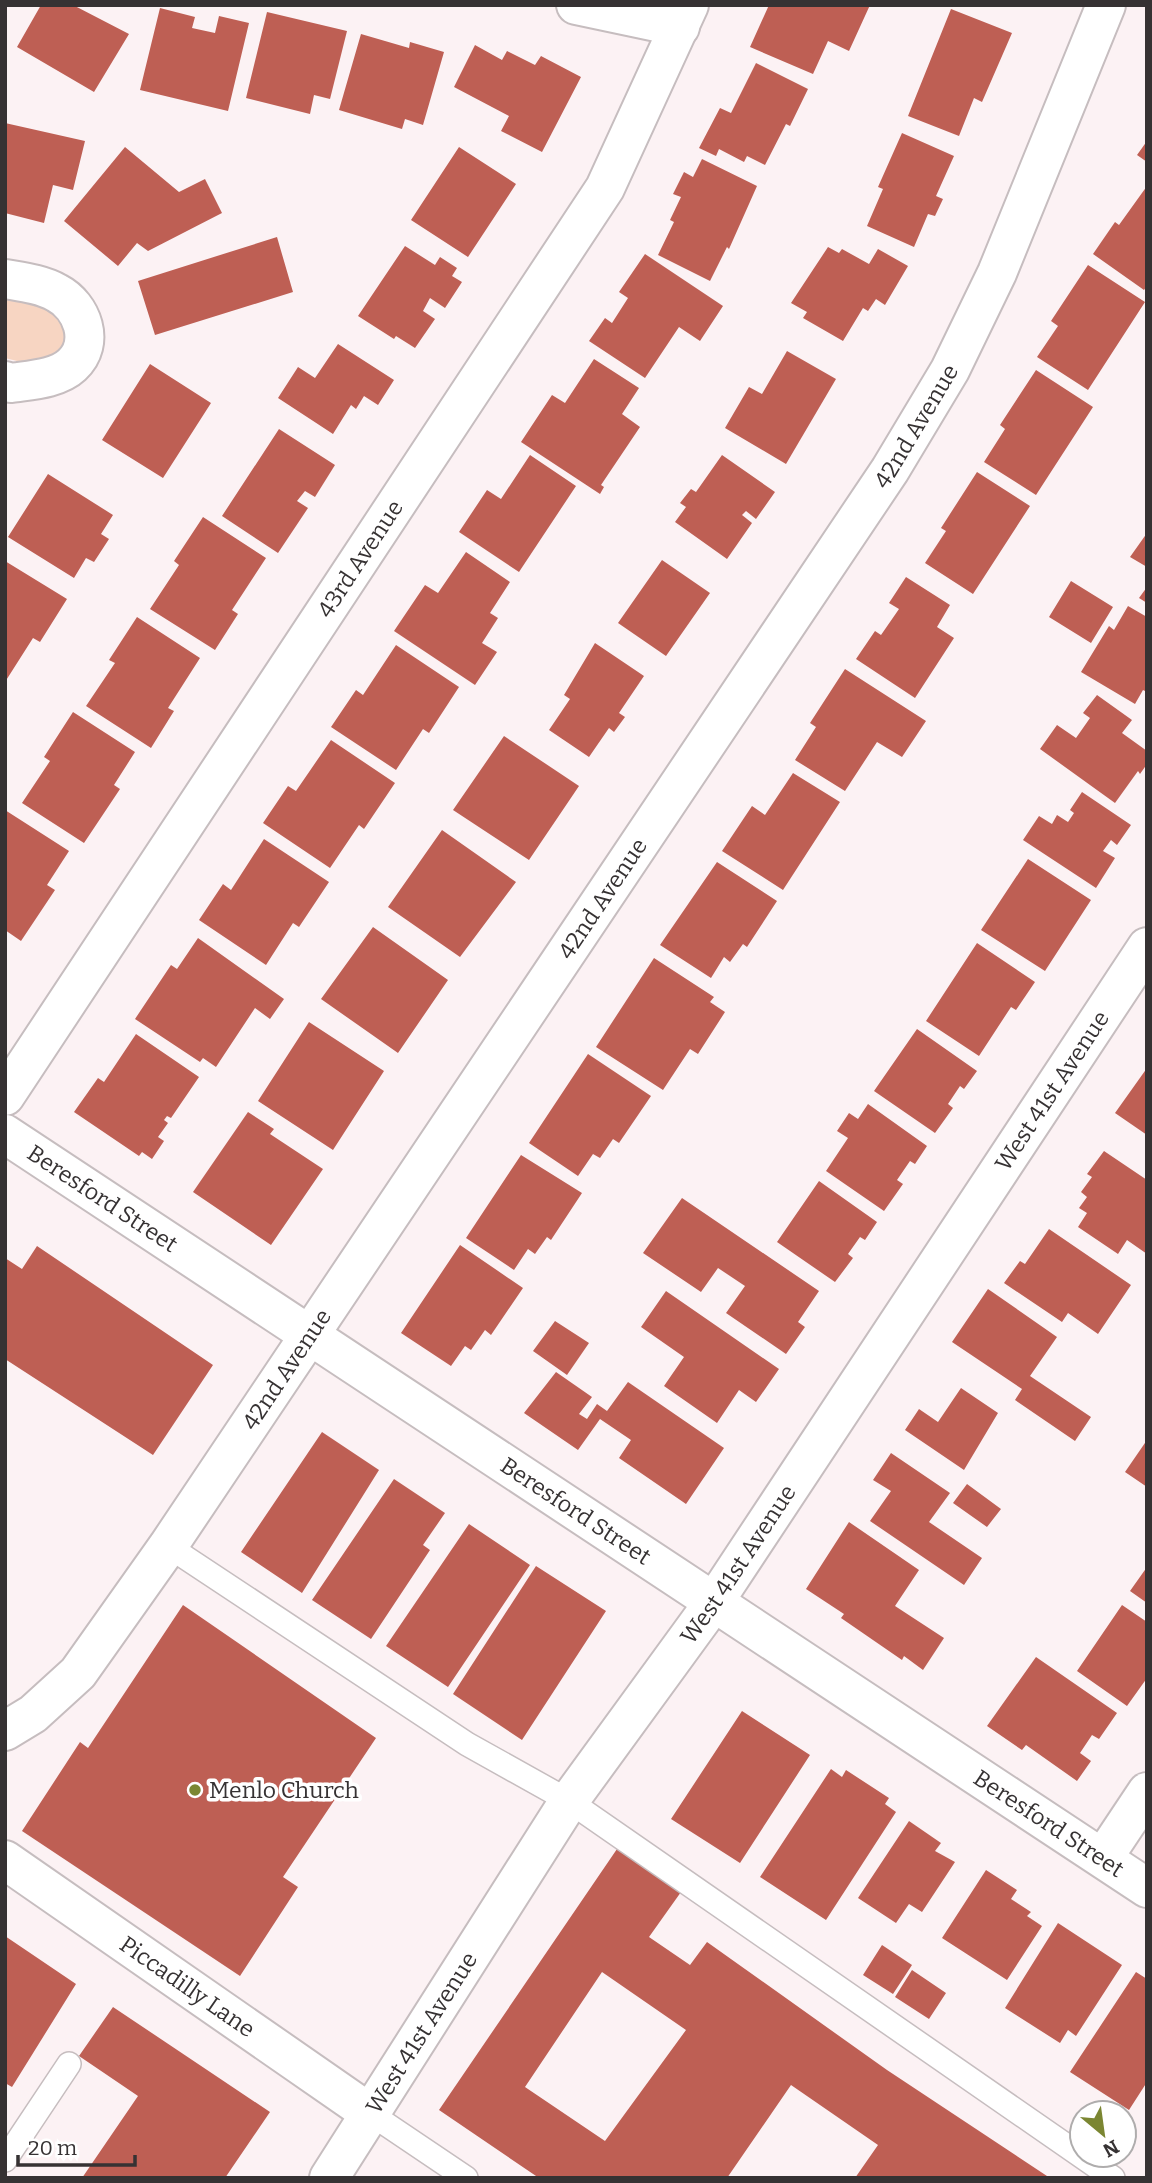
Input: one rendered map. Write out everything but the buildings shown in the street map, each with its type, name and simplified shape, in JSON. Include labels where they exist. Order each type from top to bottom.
[{"type":"street","points":[[576,5],[684,16]]},
{"type":"street","name":"42nd Avenue","points":[[14,1713],[78,1673],[167,1546],[890,470],[950,370],[997,273],[1107,5]]},
{"type":"street","name":"43rd Avenue","points":[[5,1096],[605,188],[684,16]]},
{"type":"street","points":[[5,279],[39,286],[58,293],[73,304],[83,320],[85,340],[73,364],[52,376],[7,387]]},
{"type":"street","name":"West 41st Avenue","points":[[329,2178],[569,1801],[715,1602],[1140,972]]},
{"type":"street","name":"Beresford Street","points":[[5,1134],[1147,1888]]},
{"type":"street","points":[[1103,1858],[1147,1792]]},
{"type":"street","name":"Piccadilly Lane","points":[[5,1860],[261,2041],[371,2114]]},
{"type":"lane","points":[[167,1546],[467,1744],[569,1801],[1113,2178]]},
{"type":"lane","points":[[5,2160],[69,2064]]},
{"type":"lane","points":[[371,2114],[466,2178]]},
{"type":"shaded area","points":[[5,296],[37,303],[56,315],[68,336],[61,354],[33,365],[5,358]]},
{"type":"place","name":"Menlo Church","points":[[195,1790]]}]
